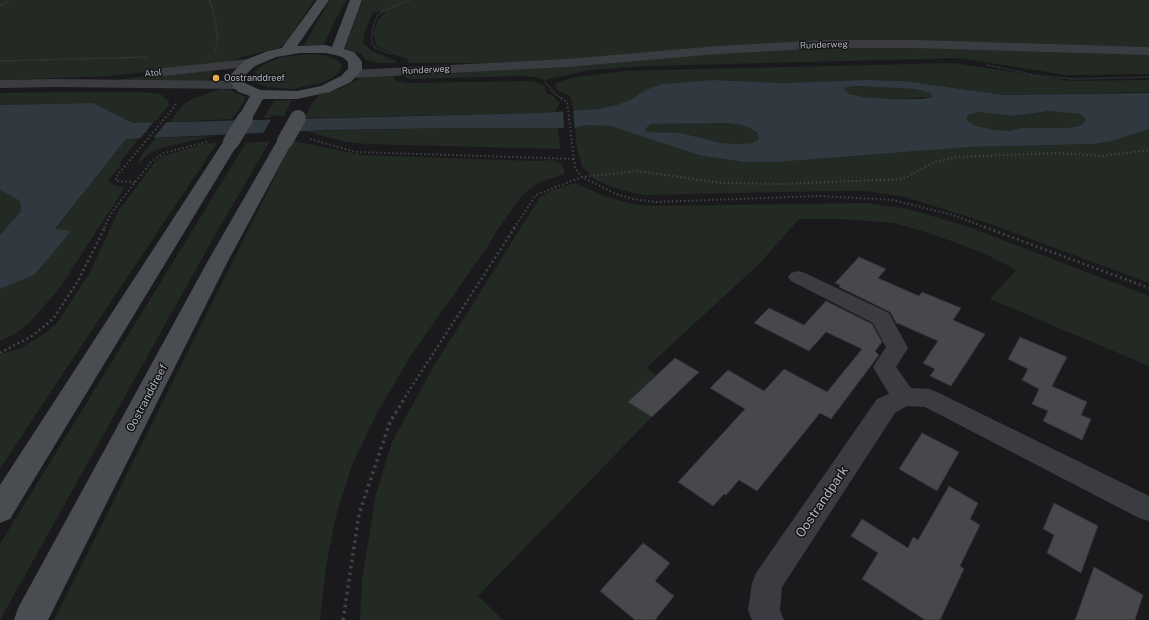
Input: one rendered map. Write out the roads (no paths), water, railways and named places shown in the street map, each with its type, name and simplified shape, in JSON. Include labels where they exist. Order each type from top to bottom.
[{"type":"main road","points":[[287,51],[323,0]]},
{"type":"main road","points":[[337,51],[356,0]]},
{"type":"main road","points":[[314,48],[337,51],[349,55],[356,62],[354,70],[336,84],[311,92],[283,96],[258,94],[239,85],[237,80],[238,74],[250,63],[260,58],[287,51],[314,48]]},
{"type":"main road","name":"Oostranddreef","points":[[30,620],[219,259],[311,92]]},
{"type":"main road","points":[[0,510],[221,142],[245,119],[258,94]]},
{"type":"street","name":"Runderweg","points":[[354,70],[567,63],[718,50],[826,44],[915,44],[1149,51]]},
{"type":"street","name":"Atol","points":[[56,83],[250,63]]},
{"type":"street","name":"Runderweg","points":[[354,70],[401,65],[500,66]]},
{"type":"street","name":"Atol","points":[[0,84],[56,83],[239,85]]},
{"type":"street","points":[[798,277],[881,318],[897,348],[884,367],[904,397]]},
{"type":"street","name":"Oostrandpark","points":[[768,620],[764,610],[767,583],[886,406],[904,397],[929,398],[1149,509]]},
{"type":"place","name":"Oostranddreef","points":[[216,78]]}]
